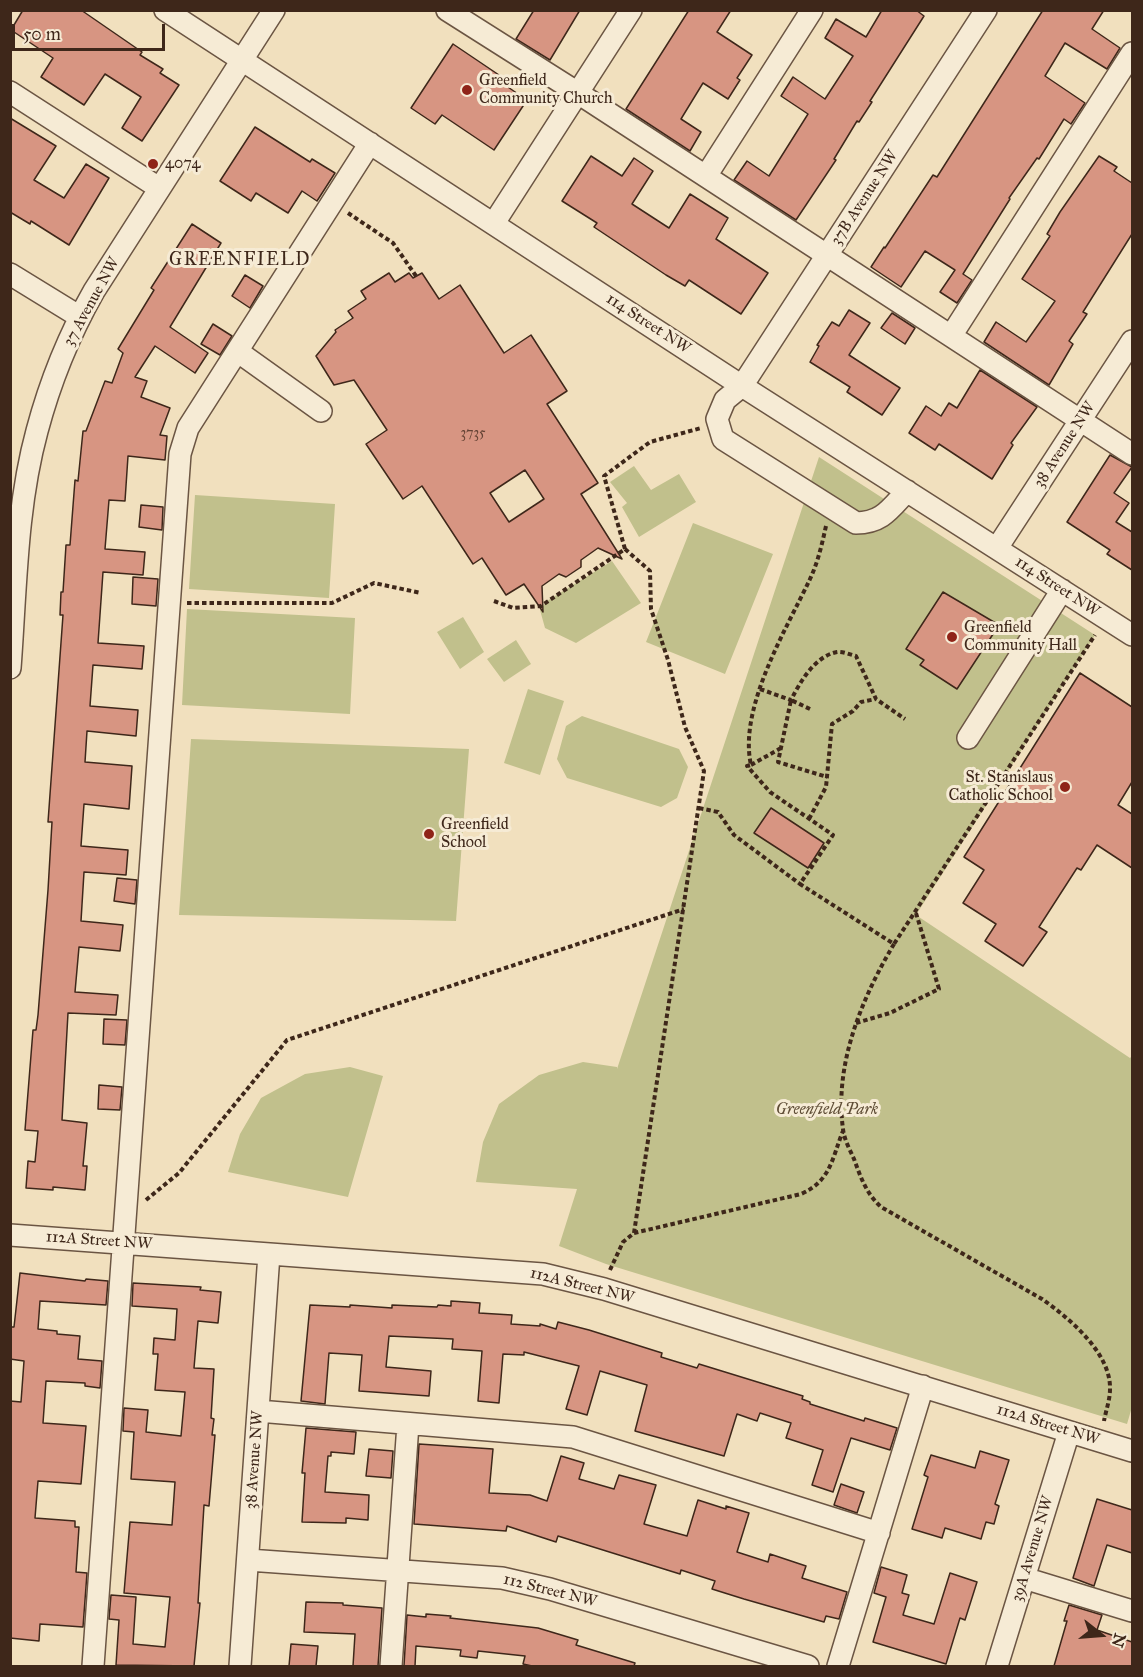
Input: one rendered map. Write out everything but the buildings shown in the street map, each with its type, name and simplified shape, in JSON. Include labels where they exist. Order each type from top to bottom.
[{"type":"street","name":"114 Street NW","points":[[165,10],[742,386],[1132,635]]},
{"type":"street","name":"37 Avenue NW","points":[[11,666],[20,533],[30,463],[36,433],[52,383],[80,317],[159,188],[274,10]]},
{"type":"street","points":[[447,10],[1132,454]]},
{"type":"street","points":[[494,223],[632,10]]},
{"type":"street","points":[[706,176],[812,10]]},
{"type":"street","name":"37B Avenue NW","points":[[907,491],[880,518],[868,523],[856,523],[723,439],[717,419],[725,400],[742,386],[987,10]]},
{"type":"street","points":[[951,336],[1132,53]]},
{"type":"street","points":[[10,92],[159,188]]},
{"type":"street","points":[[93,1666],[178,467],[188,428],[370,143]]},
{"type":"street","points":[[10,274],[80,317]]},
{"type":"street","name":"38 Avenue NW","points":[[997,548],[1132,341]]},
{"type":"street","points":[[237,351],[321,411]]},
{"type":"street","points":[[968,738],[1062,590]]},
{"type":"street","name":"112A Street NW","points":[[10,1235],[543,1274],[604,1289],[1132,1451]]},
{"type":"street","name":"38 Avenue NW","points":[[240,1666],[269,1254]]},
{"type":"street","points":[[838,1666],[923,1386]]},
{"type":"street","points":[[258,1411],[573,1437],[879,1533]]},
{"type":"street","points":[[391,1666],[408,1424]]},
{"type":"street","name":"39A Avenue NW","points":[[997,1666],[1069,1432]]},
{"type":"street","name":"112 Street NW","points":[[248,1560],[502,1578],[527,1583],[808,1666]]},
{"type":"street","points":[[1024,1578],[1132,1611]]},
{"type":"path","points":[[332,203],[393,243],[416,276]]},
{"type":"path","points":[[634,1233],[704,771],[685,727],[668,660],[651,609],[651,571],[625,549],[604,476],[650,442],[705,426]]},
{"type":"path","points":[[751,765],[748,752],[760,689],[776,647],[815,567],[827,522]]},
{"type":"path","points":[[494,601],[513,608],[542,606],[625,549]]},
{"type":"path","points":[[169,604],[332,603],[374,584],[422,593]]},
{"type":"path","points":[[610,1270],[622,1242],[634,1233],[801,1194],[812,1189],[827,1174],[843,1130],[844,1075],[856,1023],[879,970],[1095,635]]},
{"type":"path","points":[[827,777],[778,762],[791,700],[801,681],[821,660],[838,651],[856,656],[876,699],[905,719]]},
{"type":"path","points":[[760,689],[810,709]]},
{"type":"path","points":[[808,820],[826,787],[832,724],[854,711],[861,702],[876,699]]},
{"type":"path","points":[[782,747],[747,766],[771,792],[832,835],[800,884]]},
{"type":"path","points":[[699,807],[718,812],[734,835],[800,884],[894,944]]},
{"type":"path","points":[[142,1205],[179,1173],[287,1040],[684,909]]},
{"type":"path","points":[[856,1023],[890,1013],[939,989],[916,912]]},
{"type":"path","points":[[843,1130],[864,1187],[881,1207],[1042,1299],[1064,1315],[1083,1334],[1100,1356],[1109,1378],[1109,1396],[1104,1421]]},
{"type":"green space","name":"Greenfield Park","points":[[819,457],[1095,635],[916,915],[1130,1058],[1132,1056],[1132,1407],[1127,1424],[606,1264],[559,1246],[577,1189],[476,1182],[483,1142],[499,1104],[539,1075],[583,1062],[617,1067],[617,1069]]},
{"type":"green space","points":[[634,466],[651,490],[679,474],[696,502],[639,537],[622,507],[627,503],[610,482]]},
{"type":"green space","points":[[195,495],[335,504],[329,598],[189,589]]},
{"type":"green space","points":[[693,523],[773,554],[725,674],[646,642]]},
{"type":"green space","points":[[612,561],[641,603],[576,643],[545,628],[540,610],[547,601]]},
{"type":"green space","points":[[187,609],[355,618],[350,714],[182,705]]},
{"type":"green space","points":[[463,617],[484,652],[460,669],[437,632]]},
{"type":"green space","points":[[516,640],[531,664],[504,682],[487,659]]},
{"type":"green space","points":[[528,689],[564,701],[540,775],[504,763]]},
{"type":"green space","points":[[582,716],[679,749],[688,767],[677,798],[661,807],[567,778],[557,759],[566,726]]},
{"type":"green space","points":[[191,739],[469,749],[456,921],[179,915]]},
{"type":"green space","points":[[350,1067],[383,1076],[348,1197],[228,1172],[240,1134],[261,1098],[305,1074]]},
{"type":"place","name":"Greenfield Community Church","points":[[467,90]]},
{"type":"place","name":"4074","points":[[153,164]]},
{"type":"place","name":"Greenfield Community Hall","points":[[952,637]]},
{"type":"place","name":"St. Stanislaus Catholic School","points":[[1065,787]]},
{"type":"place","name":"Greenfield School","points":[[429,834]]},
{"type":"district","name":"GREENFIELD","points":[[240,261]]}]
